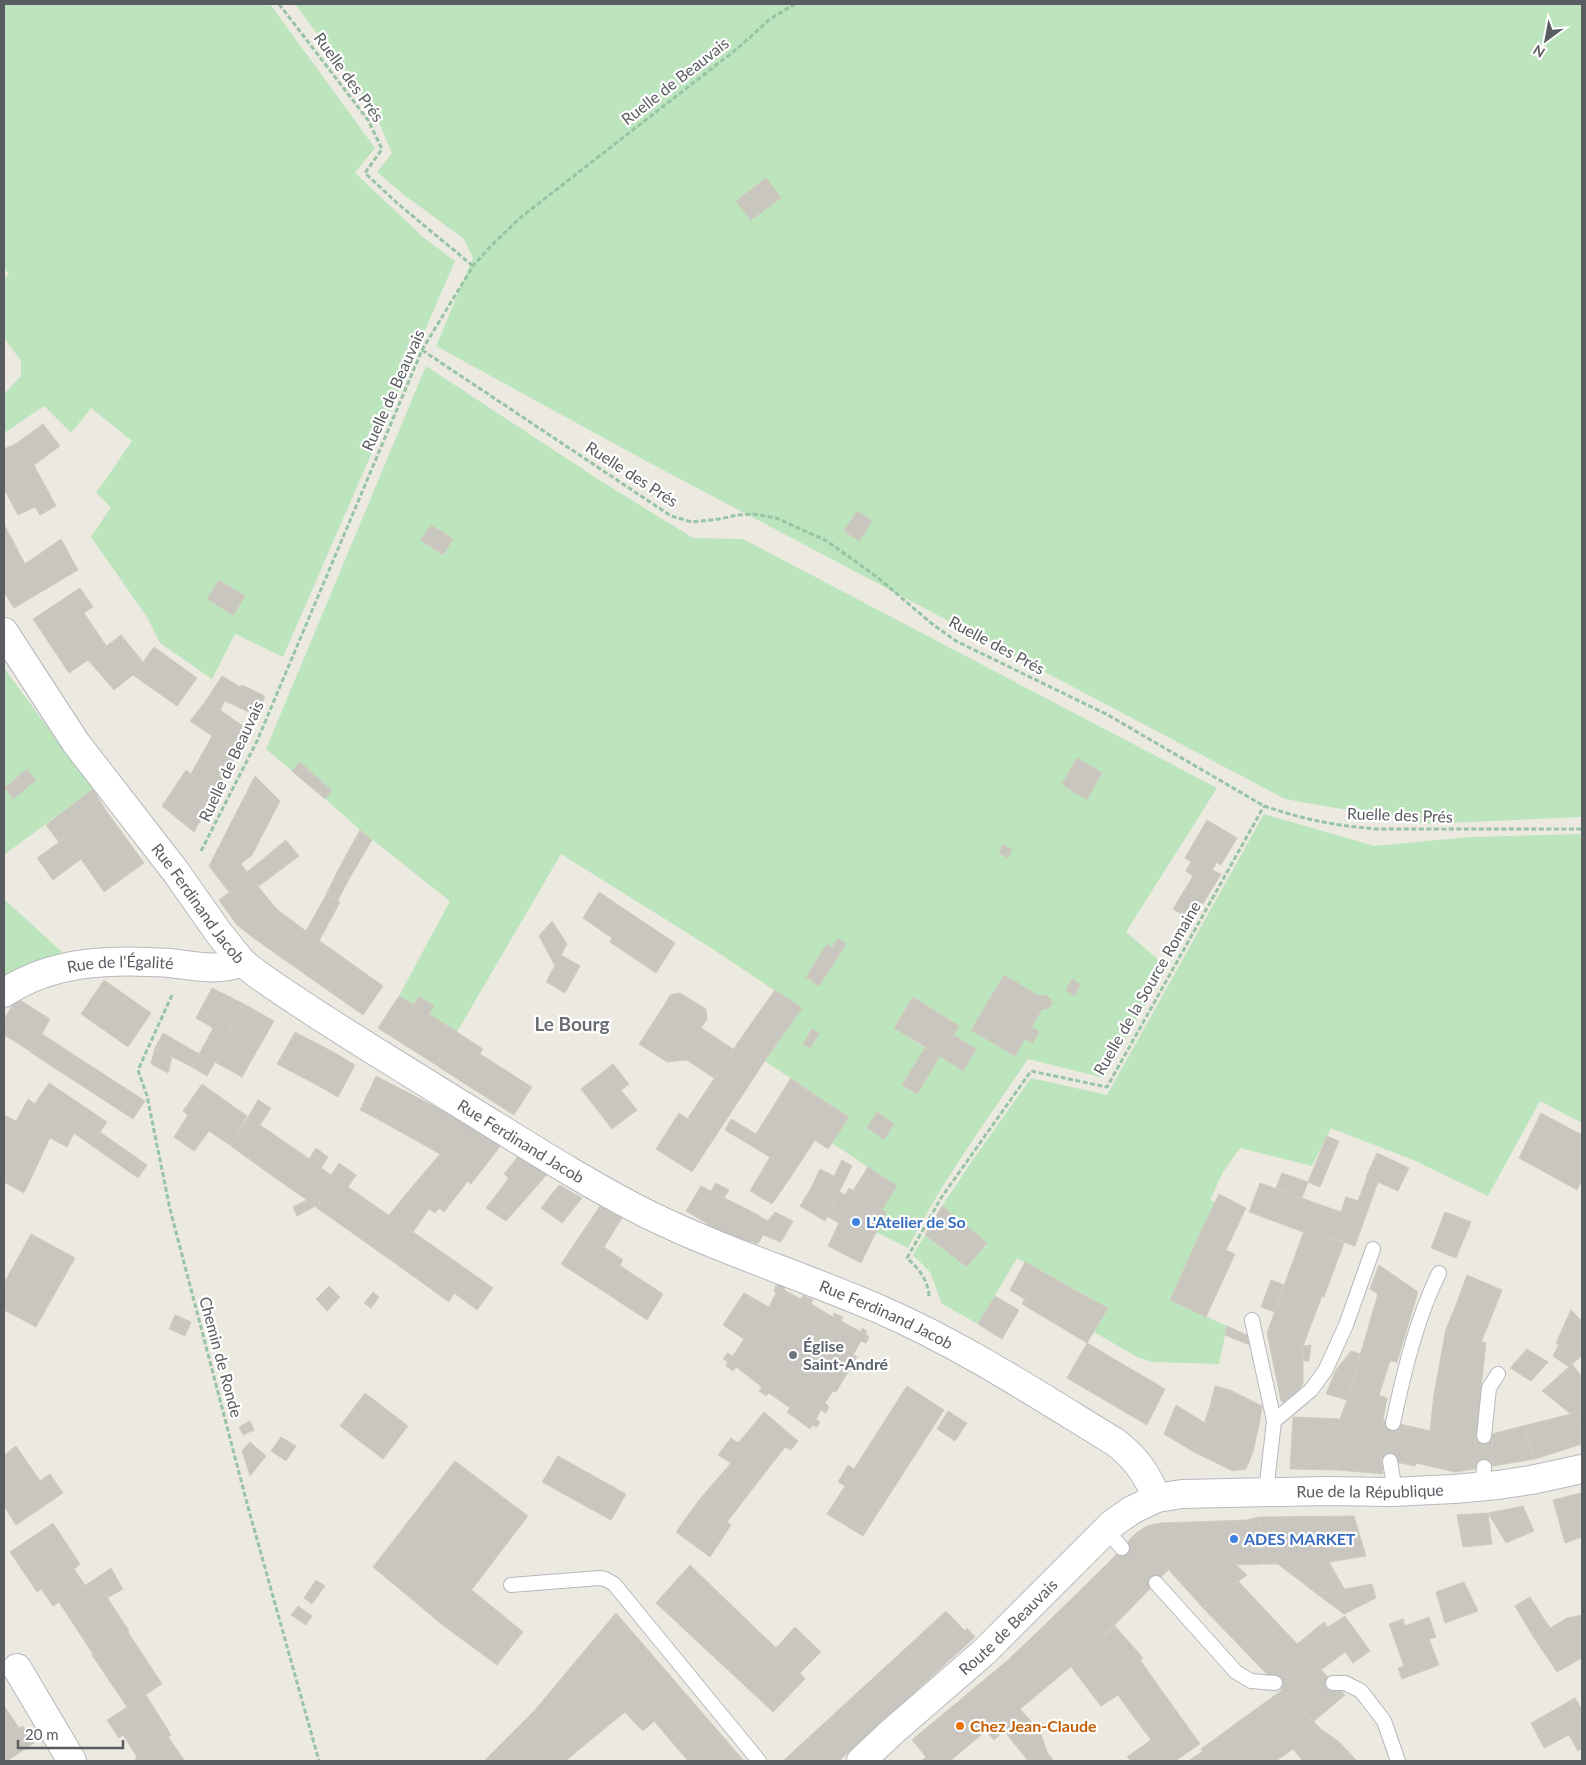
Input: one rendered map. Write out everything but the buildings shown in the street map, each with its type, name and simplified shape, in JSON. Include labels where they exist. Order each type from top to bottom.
[{"type":"street","name":"Rue Ferdinand Jacob","points":[[4,632],[76,743],[176,872],[218,932],[242,962],[282,992],[367,1046],[553,1161],[647,1214],[880,1309],[945,1340],[1006,1375],[1115,1442],[1130,1454],[1142,1468],[1157,1498]]},
{"type":"street","name":"Rue de l'Égalité","points":[[4,994],[14,987],[76,964],[150,962],[219,968],[231,967],[242,962]]},
{"type":"street","name":"Rue de la République","points":[[1157,1498],[1182,1494],[1395,1491],[1483,1477],[1531,1480],[1582,1469]]},
{"type":"street","name":"Route de Beauvais","points":[[861,1761],[1114,1539],[1132,1510],[1157,1498]]},
{"type":"street","points":[[17,1668],[72,1761]]},
{"type":"lane","points":[[1274,1420],[1311,1390],[1325,1371],[1346,1325],[1373,1249]]},
{"type":"lane","points":[[1393,1423],[1405,1369],[1415,1336],[1428,1296],[1439,1273]]},
{"type":"lane","points":[[1252,1320],[1274,1420],[1266,1492]]},
{"type":"lane","points":[[1484,1436],[1489,1388],[1498,1374]]},
{"type":"lane","points":[[1390,1461],[1395,1491]]},
{"type":"lane","points":[[511,1585],[599,1578],[614,1584],[759,1761]]},
{"type":"lane","points":[[1156,1583],[1236,1672],[1251,1681],[1275,1683]]},
{"type":"lane","points":[[1333,1683],[1345,1684],[1361,1691],[1384,1721],[1398,1761]]},
{"type":"path","name":"Ruelle des Prés","points":[[279,4],[368,120],[382,149],[365,173],[396,203],[473,266]]},
{"type":"path","name":"Ruelle de Beauvais","points":[[176,872],[199,855],[256,740],[422,350],[473,266],[520,218],[738,48],[770,19],[795,4]]},
{"type":"path","name":"Ruelle des Prés","points":[[422,350],[672,516],[692,522],[753,514],[776,518],[797,526],[827,541],[877,577],[931,623],[956,641],[1108,715],[1264,806],[1290,815],[1355,828],[1582,829]]},
{"type":"path","name":"Ruelle de la Source Romaine","points":[[918,1328],[929,1296],[928,1285],[916,1266],[907,1258],[941,1198],[1031,1071],[1107,1087],[1264,806]]},
{"type":"path","name":"Chemin de Ronde","points":[[186,965],[138,1070],[148,1096],[170,1209],[248,1507],[319,1761]]},
{"type":"green space","points":[[4,4],[270,4],[375,148],[355,173],[423,237],[455,261],[283,657],[235,634],[212,679],[160,643],[147,617],[91,537],[111,507],[96,493],[132,441],[91,408],[71,433],[44,406],[4,433],[4,394],[21,376],[21,361],[4,338],[4,278],[9,275],[4,267]]},
{"type":"green space","points":[[295,4],[1582,4],[1582,817],[1427,824],[1285,799],[648,462],[436,346],[473,258],[464,239],[404,195],[377,172],[392,153],[374,111]]},
{"type":"green space","points":[[426,366],[601,481],[693,538],[743,539],[1217,788],[1126,932],[1167,967],[1104,1078],[1028,1059],[950,1175],[908,1248],[876,1232],[882,1209],[896,1186],[832,1143],[848,1117],[765,1061],[801,1008],[705,944],[561,854],[457,1032],[429,1014],[434,1006],[420,997],[414,1005],[399,996],[450,901],[360,830],[325,799],[332,791],[300,762],[292,771],[266,749]],"holes":[[[431,525],[453,539],[443,555],[421,540]],[[838,938],[846,944],[819,986],[806,977],[827,945],[832,948]],[[913,997],[958,1026],[953,1035],[976,1049],[963,1071],[940,1056],[916,1094],[902,1085],[925,1048],[894,1028]],[[877,1113],[894,1124],[884,1139],[867,1128]]]},
{"type":"green space","points":[[4,668],[93,789],[4,855]]},
{"type":"green space","points":[[1264,814],[1374,846],[1470,837],[1582,834],[1582,1123],[1540,1101],[1488,1196],[1413,1160],[1331,1128],[1312,1166],[1240,1148],[1223,1172],[1210,1200],[1215,1202],[1170,1300],[1227,1326],[1219,1364],[1152,1362],[1137,1357],[1094,1332],[1108,1308],[1017,1258],[978,1324],[942,1304],[930,1272],[913,1255],[925,1235],[967,1267],[987,1244],[942,1206],[1031,1078],[1107,1095]]},
{"type":"green space","points":[[4,899],[62,952],[4,977]]},
{"type":"place","name":"L'Atelier de So","points":[[856,1222]]},
{"type":"place","name":"Église Saint-André","points":[[793,1355]]},
{"type":"place","name":"ADES MARKET","points":[[1234,1539]]},
{"type":"place","name":"Chez Jean-Claude","points":[[960,1726]]},
{"type":"district","name":"Le Bourg","points":[[572,1024]]}]
